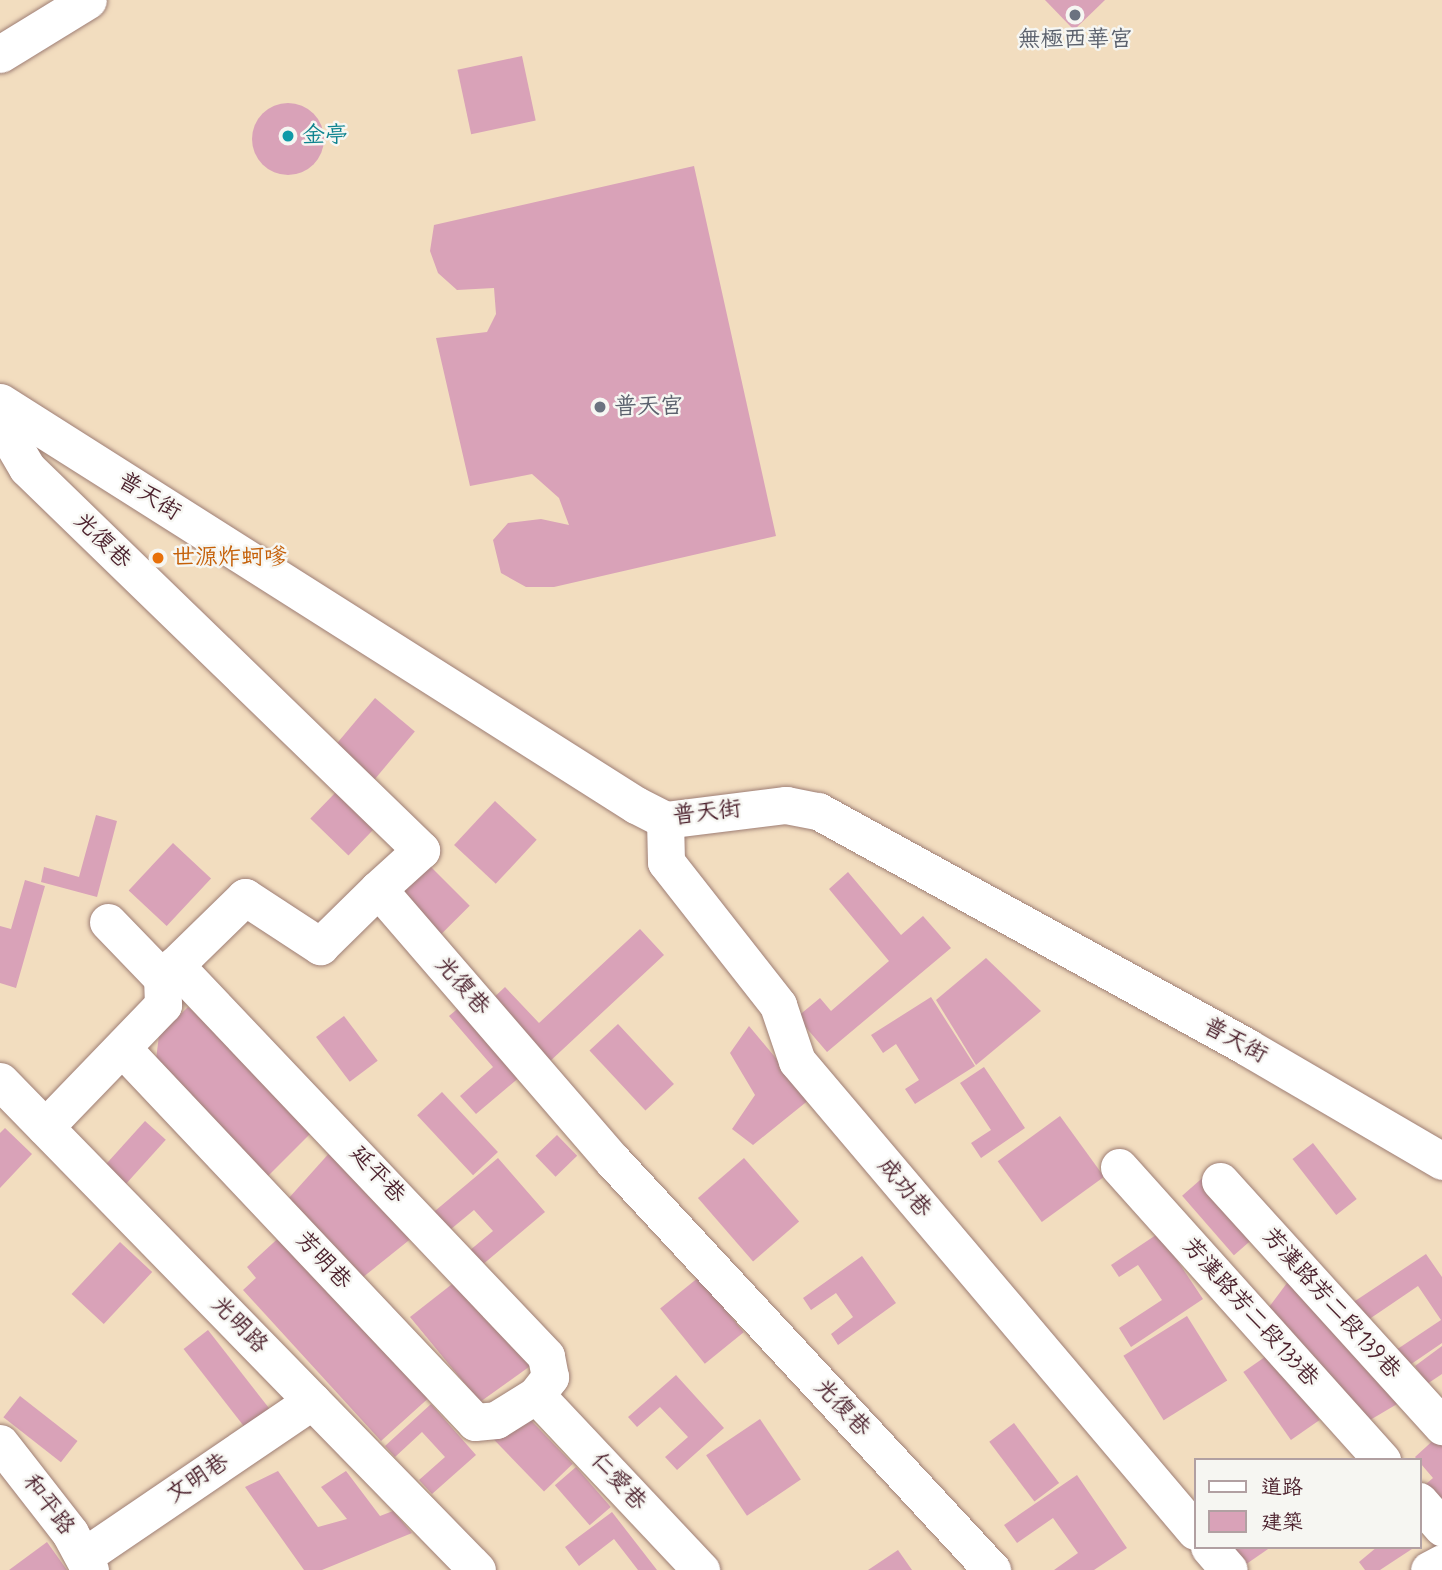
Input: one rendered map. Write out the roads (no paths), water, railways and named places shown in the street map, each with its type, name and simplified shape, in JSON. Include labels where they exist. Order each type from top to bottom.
[{"type":"street","points":[[0,54],[88,0]]},
{"type":"street","name":"普天街","points":[[0,402],[665,820],[786,805],[818,811],[1247,1047],[1442,1161]]},
{"type":"street","name":"光復巷","points":[[0,422],[27,468],[421,850],[378,889],[613,1161],[992,1570]]},
{"type":"street","name":"成功巷","points":[[665,820],[666,862],[778,1005],[797,1061],[1194,1530]]},
{"type":"street","points":[[45,1127],[124,1050],[163,1005],[168,971],[245,897],[320,946],[378,889]]},
{"type":"street","name":"延平巷","points":[[108,922],[168,971],[546,1356],[550,1377],[536,1395]]},
{"type":"street","name":"芳明巷","points":[[124,1050],[475,1422],[496,1420],[536,1395]]},
{"type":"street","name":"光明路","points":[[0,1081],[477,1570]]},
{"type":"street","name":"芳漢路芳二段133巷","points":[[1119,1167],[1380,1458]]},
{"type":"street","name":"芳漢路芳二段139巷","points":[[1220,1181],[1442,1426]]},
{"type":"street","name":"仁愛巷","points":[[536,1395],[701,1570]]},
{"type":"street","name":"文明巷","points":[[87,1563],[313,1401]]},
{"type":"street","name":"和平路","points":[[0,1443],[87,1563]]},
{"type":"street","points":[[1421,1504],[1442,1527]]},
{"type":"street","points":[[1211,1549],[1228,1570]]},
{"type":"street","points":[[1429,1570],[1442,1563]]},
{"type":"place","name":"無極西華宮","points":[[1075,15]]},
{"type":"place","name":"金亭","points":[[288,136]]},
{"type":"place","name":"普天宮","points":[[600,407]]},
{"type":"place","name":"世源炸蚵嗲","points":[[158,558]]}]
